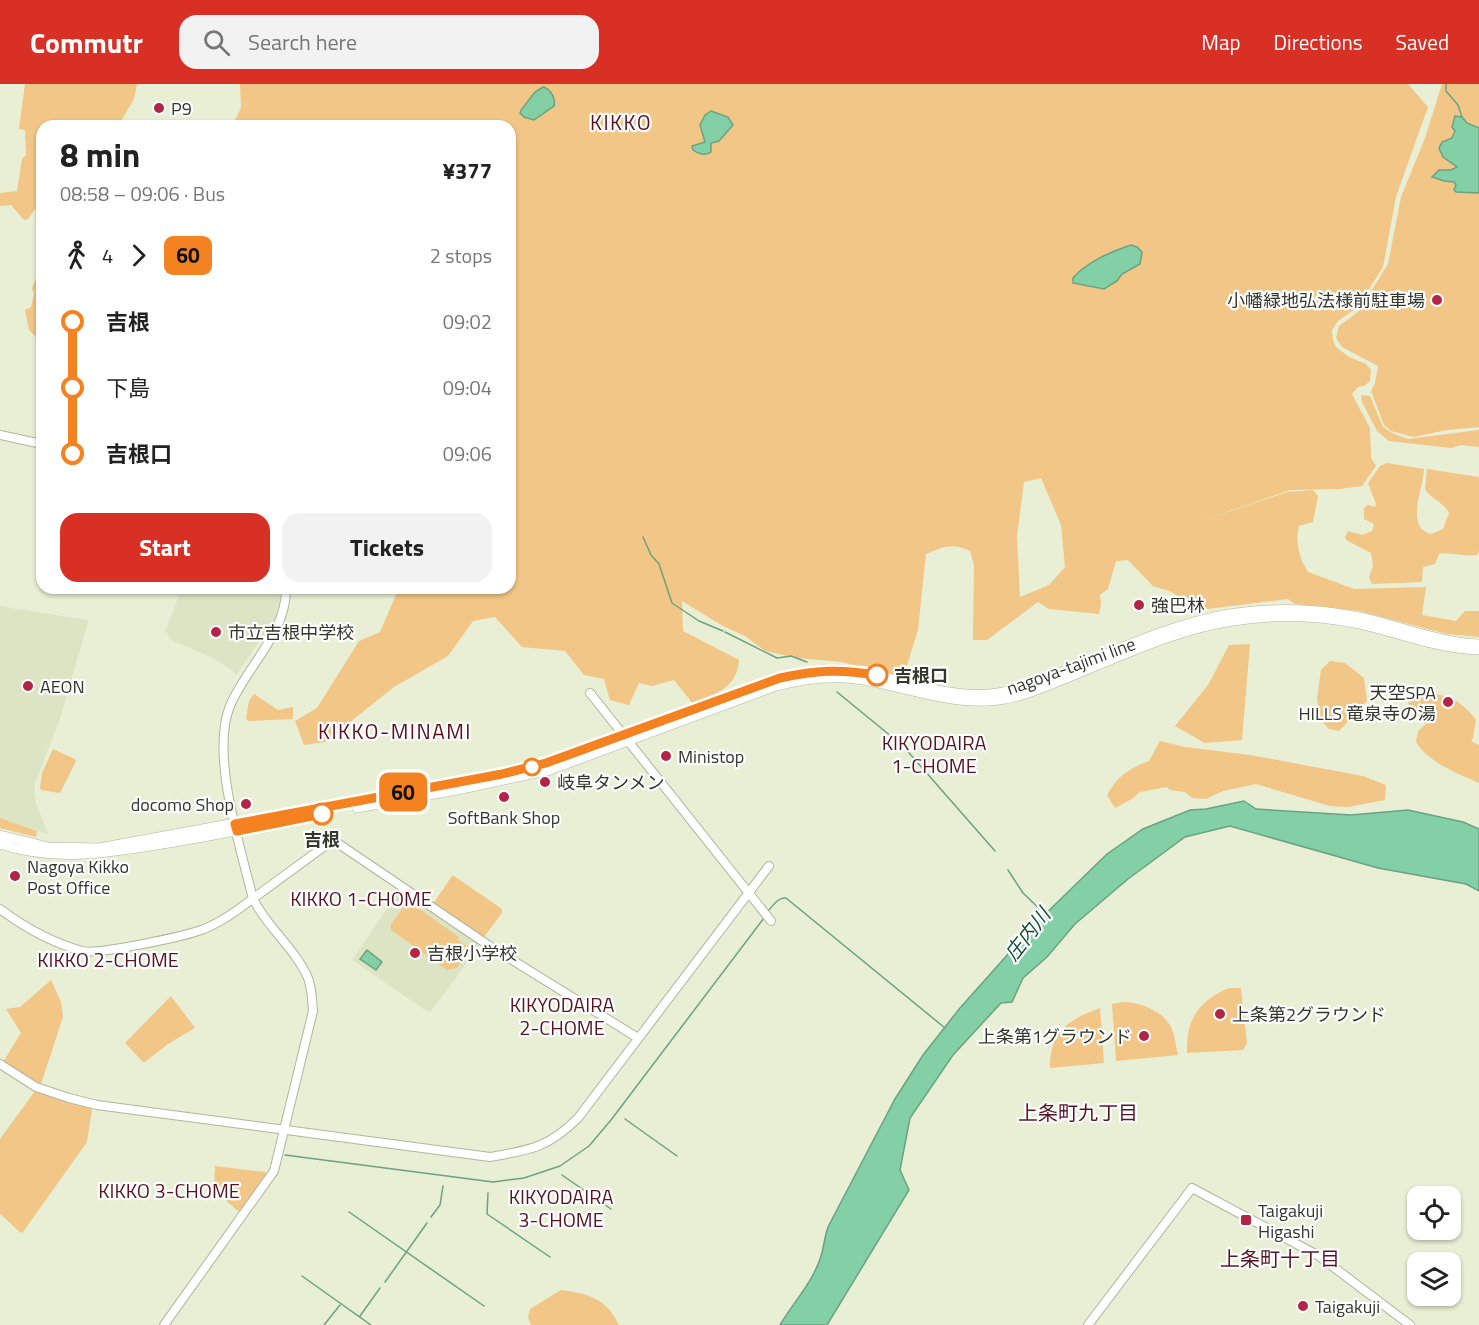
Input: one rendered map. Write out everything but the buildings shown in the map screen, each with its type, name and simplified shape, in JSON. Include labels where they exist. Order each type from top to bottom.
[{"type":"main road","name":"nagoya-tajimi line","points":[[0,844],[38,853],[92,855],[236,827],[527,776],[563,766],[627,738],[780,678],[826,670],[847,670],[878,675],[960,694],[990,694],[1015,690],[1169,629],[1211,618],[1260,611],[1336,613],[1365,618],[1441,639],[1479,644]]},
{"type":"main road","name":"nagoya-tajimi line","points":[[627,738],[773,687],[807,680],[827,678],[861,680],[960,701],[1011,698],[1168,637],[1205,626],[1252,619],[1310,617],[1333,620],[1378,629],[1434,645],[1479,650]]},
{"type":"main road","name":"nagoya-tajimi line","points":[[0,835],[42,846],[87,849],[236,827]]},
{"type":"street","points":[[0,435],[36,443]]},
{"type":"street","points":[[164,1325],[274,1171],[313,1011],[312,993],[302,967],[262,916],[253,899],[222,758],[223,728],[234,697],[272,636],[281,617],[286,594]]},
{"type":"street","points":[[590,693],[768,917]]},
{"type":"street","points":[[0,909],[35,932],[83,951],[91,952],[190,934],[221,921],[333,840],[488,945],[638,1038]]},
{"type":"street","points":[[0,1064],[36,1087],[98,1105],[490,1157],[519,1153],[548,1143],[572,1124],[769,866]]},
{"type":"street","points":[[1088,1325],[1192,1188],[1319,1257],[1410,1325]]},
{"type":"shaded area","points":[[25,84],[137,84],[134,99],[122,120],[36,120],[36,207],[28,219],[24,220],[11,205],[0,206],[0,193],[17,191],[22,159],[26,155],[25,130],[19,129]]},
{"type":"shaded area","points":[[240,84],[1408,84],[1428,107],[1396,197],[1383,267],[1355,309],[1338,321],[1332,330],[1336,347],[1349,357],[1366,364],[1371,370],[1370,381],[1358,387],[1352,394],[1370,428],[1371,458],[1376,466],[1362,486],[1290,490],[1195,523],[1287,492],[1313,490],[1318,496],[1313,522],[1299,526],[1297,538],[1300,556],[1308,572],[1354,589],[1426,587],[1422,615],[1456,621],[1465,611],[1479,611],[1479,637],[1447,634],[1359,611],[1295,604],[1288,599],[1192,611],[1172,592],[1153,586],[1128,560],[1116,561],[1108,589],[1100,595],[1099,614],[1049,609],[1038,602],[987,640],[973,640],[974,565],[970,551],[948,546],[926,554],[918,630],[903,678],[842,662],[797,658],[765,651],[745,636],[721,625],[682,601],[683,631],[739,660],[734,677],[717,693],[694,705],[674,680],[652,686],[639,683],[629,705],[610,700],[604,679],[584,675],[565,651],[522,647],[495,617],[473,621],[448,656],[394,687],[325,742],[304,745],[295,721],[317,708],[359,641],[380,632],[396,594],[516,594],[516,120],[235,120],[241,108]],"holes":[[[1041,478],[1061,525],[1065,567],[1049,585],[1020,597],[1017,536],[1024,482]]]},
{"type":"shaded area","points":[[1442,84],[1479,84],[1479,427],[1447,430],[1414,437],[1391,431],[1384,425],[1371,391],[1378,366],[1342,347],[1336,338],[1339,326],[1358,312],[1388,264],[1401,197],[1425,138]]},
{"type":"shaded area","points":[[36,279],[36,337],[29,330],[25,310],[31,307],[34,294],[32,288]]},
{"type":"shaded area","points":[[1361,395],[1370,396],[1383,427],[1392,433],[1408,439],[1479,430],[1479,447],[1461,445],[1451,448],[1389,441],[1377,431],[1362,402]]},
{"type":"shaded area","points":[[1387,463],[1424,469],[1417,515],[1423,530],[1431,534],[1443,529],[1449,513],[1425,489],[1427,469],[1479,477],[1479,551],[1477,555],[1439,554],[1435,564],[1423,567],[1422,582],[1372,584],[1369,577],[1373,566],[1371,553],[1346,540],[1345,537],[1348,531],[1362,535],[1372,531],[1374,524],[1364,519],[1364,508],[1368,505],[1375,507],[1376,504],[1368,483],[1380,466]]},
{"type":"shaded area","name":"市立吉根中学校","points":[[180,594],[280,594],[275,619],[236,675],[211,657],[173,641],[165,632]]},
{"type":"shaded area","points":[[0,606],[88,622],[61,716],[34,786],[36,804],[48,834],[0,818]]},
{"type":"shaded area","points":[[1250,644],[1242,740],[1205,743],[1175,726],[1208,685],[1229,645]]},
{"type":"shaded area","points":[[1330,661],[1345,663],[1364,678],[1367,701],[1339,731],[1329,729],[1320,719],[1317,699],[1321,670]]},
{"type":"shaded area","points":[[1419,692],[1451,698],[1464,707],[1476,720],[1471,741],[1479,745],[1479,783],[1436,762],[1416,742],[1418,731],[1426,724],[1414,715],[1408,703]]},
{"type":"shaded area","points":[[254,694],[278,710],[293,707],[293,719],[248,721],[246,718],[249,701]]},
{"type":"shaded area","points":[[1160,741],[1363,776],[1386,785],[1385,800],[1347,807],[1330,806],[1256,784],[1223,791],[1206,799],[1192,798],[1185,792],[1170,790],[1167,787],[1140,792],[1115,808],[1107,795],[1115,783],[1124,774],[1149,761]]},
{"type":"shaded area","points":[[53,749],[76,761],[60,793],[40,788],[42,773]]},
{"type":"shaded area","points":[[0,818],[37,831],[36,837],[0,828]]},
{"type":"shaded area","points":[[452,876],[502,909],[502,913],[484,937],[433,904]]},
{"type":"shaded area","name":"吉根小学校","points":[[399,891],[478,943],[479,946],[430,1013],[352,960]]},
{"type":"shaded area","points":[[408,901],[459,937],[458,940],[471,949],[457,968],[447,970],[391,930],[391,924]]},
{"type":"shaded area","points":[[51,980],[61,1002],[63,1017],[41,1084],[3,1062],[21,1033],[6,1009],[20,1007]]},
{"type":"shaded area","name":"上条第2グラウンド","points":[[1229,988],[1241,988],[1247,1043],[1243,1050],[1187,1053],[1189,1031],[1196,1013],[1209,999]]},
{"type":"shaded area","points":[[171,996],[195,1028],[143,1062],[126,1042]]},
{"type":"shaded area","name":"上条第1グラウンド","points":[[1123,1002],[1144,1006],[1163,1016],[1172,1030],[1178,1055],[1116,1061],[1112,1004]]},
{"type":"shaded area","points":[[1100,1008],[1104,1063],[1050,1068],[1053,1045],[1057,1036],[1079,1017]]},
{"type":"shaded area","points":[[35,1091],[92,1109],[87,1142],[21,1233],[0,1214],[0,1139]]},
{"type":"shaded area","points":[[215,1166],[265,1172],[267,1176],[243,1210],[238,1211],[214,1190]]},
{"type":"shaded area","points":[[561,1290],[580,1293],[596,1299],[608,1309],[619,1325],[531,1325],[528,1317],[530,1309]]},
{"type":"water","points":[[543,87],[552,95],[554,106],[534,120],[524,117],[520,113],[521,110],[535,92]]},
{"type":"water","points":[[711,111],[728,117],[733,125],[719,141],[711,143],[711,152],[700,153],[693,150],[692,146],[705,142],[700,125],[705,115]]},
{"type":"water","points":[[1455,116],[1462,117],[1467,123],[1479,128],[1479,193],[1456,192],[1454,182],[1432,177],[1439,170],[1451,170],[1457,167],[1443,157],[1439,148],[1442,142],[1452,138],[1455,131],[1452,127]]},
{"type":"water","points":[[1131,245],[1142,252],[1140,264],[1122,274],[1117,281],[1104,289],[1073,283],[1073,278],[1092,263],[1107,254]]},
{"type":"water","name":"庄内川","points":[[1244,801],[1256,809],[1351,815],[1408,810],[1463,822],[1479,829],[1479,891],[1466,884],[1378,868],[1230,826],[1185,837],[1128,879],[1075,924],[1047,957],[1023,978],[1012,1002],[1001,1003],[953,1055],[910,1118],[900,1170],[909,1190],[827,1325],[780,1325],[817,1268],[828,1227],[895,1099],[923,1055],[960,1008],[1034,925],[1107,854],[1143,829],[1190,810]]},
{"type":"water","points":[[367,950],[382,962],[376,970],[360,959]]},
{"type":"waterway","points":[[1446,84],[1446,91],[1458,105],[1462,117]]},
{"type":"waterway","points":[[643,537],[651,555],[659,564],[672,603],[699,621],[723,631]]},
{"type":"waterway","points":[[725,632],[777,658],[791,656],[807,662]]},
{"type":"waterway","points":[[837,692],[903,746],[995,851]]},
{"type":"waterway","name":"庄内川","points":[[1008,870],[1023,893],[1046,915]]},
{"type":"waterway","points":[[768,911],[778,900],[786,898],[945,1028]]},
{"type":"waterway","points":[[285,1155],[493,1182],[524,1178],[560,1166],[589,1146],[611,1120],[764,918]]},
{"type":"waterway","points":[[625,1119],[677,1156]]},
{"type":"waterway","points":[[562,1175],[611,1209]]},
{"type":"waterway","points":[[431,1217],[440,1205],[443,1186]]},
{"type":"waterway","points":[[488,1193],[487,1214],[550,1257]]},
{"type":"waterway","points":[[349,1212],[484,1306]]},
{"type":"waterway","points":[[385,1282],[427,1223]]},
{"type":"waterway","points":[[302,1276],[371,1325]]},
{"type":"waterway","points":[[360,1316],[380,1288]]},
{"type":"waterway","points":[[324,1325],[340,1305]]},
{"type":"bus line","name":"60","points":[[322,814],[237,831],[235,824],[524,769],[611,740],[780,678],[826,670],[847,670],[877,675]]},
{"type":"place","name":"P9","points":[[159,108]]},
{"type":"place","name":"小幡緑地弘法様前駐車場","points":[[1437,300]]},
{"type":"place","name":"強巴林","points":[[1139,605]]},
{"type":"place","name":"市立吉根中学校","points":[[216,632]]},
{"type":"place","name":"吉根口","points":[[877,675]]},
{"type":"place","name":"AEON","points":[[28,686]]},
{"type":"place","name":"天空SPA HILLS 竜泉寺の湯","points":[[1448,702]]},
{"type":"place","name":"Ministop","points":[[666,756]]},
{"type":"place","name":"岐阜タンメン","points":[[545,782]]},
{"type":"place","name":"SoftBank Shop","points":[[504,797]]},
{"type":"place","name":"docomo Shop","points":[[246,804]]},
{"type":"place","name":"吉根","points":[[322,814]]},
{"type":"place","name":"Nagoya Kikko Post Office","points":[[15,876]]},
{"type":"place","name":"吉根小学校","points":[[415,953]]},
{"type":"place","name":"上条第2グラウンド","points":[[1220,1014]]},
{"type":"place","name":"上条第1グラウンド","points":[[1144,1036]]},
{"type":"place","name":"Taigakuji Higashi","points":[[1246,1220]]},
{"type":"place","name":"Taigakuji","points":[[1303,1306]]},
{"type":"district","name":"KIKKO","points":[[621,122]]},
{"type":"district","name":"KIKKO-MINAMI","points":[[395,731]]},
{"type":"district","name":"KIKYODAIRA 1-CHOME","points":[[934,754]]},
{"type":"district","name":"KIKKO 1-CHOME","points":[[361,898]]},
{"type":"district","name":"KIKKO 2-CHOME","points":[[108,959]]},
{"type":"district","name":"KIKYODAIRA 2-CHOME","points":[[562,1016]]},
{"type":"district","name":"上条町九丁目","points":[[1078,1112]]},
{"type":"district","name":"KIKKO 3-CHOME","points":[[169,1190]]},
{"type":"district","name":"KIKYODAIRA 3-CHOME","points":[[561,1208]]},
{"type":"district","name":"上条町十丁目","points":[[1280,1258]]}]
